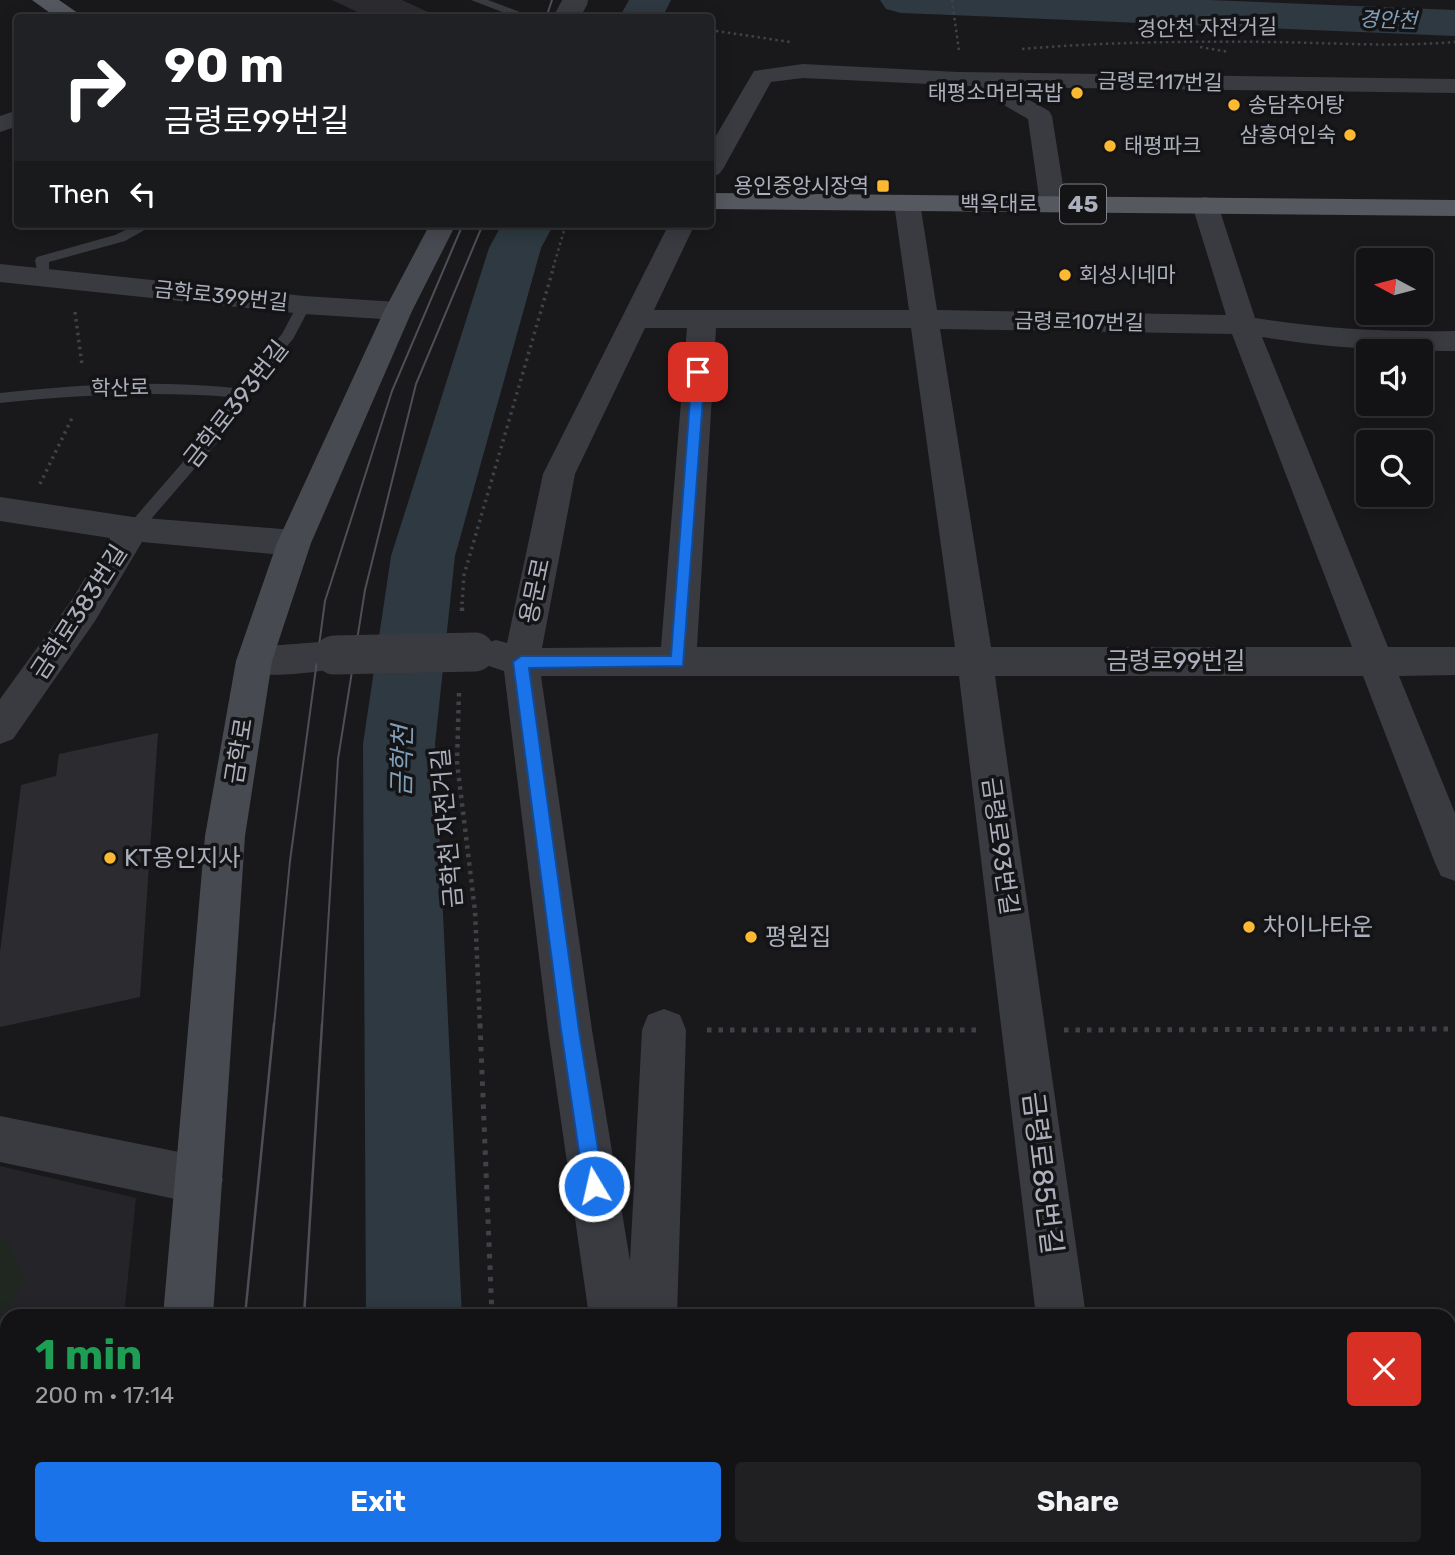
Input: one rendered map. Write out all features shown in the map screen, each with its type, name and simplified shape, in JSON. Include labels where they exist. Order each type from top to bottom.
[{"type":"main road","points":[[43,0],[67,14]]},
{"type":"main road","name":"백옥대로","points":[[714,201],[1455,208]]},
{"type":"main road","name":"금학로","points":[[189,1309],[225,836],[254,661],[295,543],[398,312],[441,228]]},
{"type":"street","name":"금령로117번길","points":[[714,162],[762,76],[803,71],[975,79],[1455,86]]},
{"type":"street","points":[[975,79],[1041,116],[1053,204]]},
{"type":"street","points":[[907,203],[975,662]]},
{"type":"street","points":[[1205,205],[1243,325],[1455,863]]},
{"type":"street","name":"용문로","points":[[613,1309],[570,1030],[521,662],[559,474],[680,228]]},
{"type":"street","name":"금학로399번길","points":[[0,273],[304,305],[398,312]]},
{"type":"street","name":"금령로107번길","points":[[635,319],[924,319],[1243,325],[1325,338],[1377,342],[1455,341]]},
{"type":"street","points":[[678,662],[702,319]]},
{"type":"street","points":[[0,509],[133,529],[295,543]]},
{"type":"street","name":"금학로383번길","points":[[0,728],[83,611],[133,529]]},
{"type":"street","name":"금령로99번길","points":[[254,661],[334,655],[467,667],[490,653],[521,662],[1455,661]]},
{"type":"street","name":"금령로93번길","points":[[975,662],[1024,1030]]},
{"type":"street","points":[[652,1309],[664,1030]]},
{"type":"street","name":"금령로85번길","points":[[1024,1030],[1060,1309]]},
{"type":"street","points":[[0,1139],[199,1180]]},
{"type":"lane","points":[[477,0],[519,14]]},
{"type":"lane","points":[[44,277],[42,260],[120,238],[140,228]]},
{"type":"lane","name":"금학로393번길","points":[[133,529],[229,420],[239,393],[288,336],[304,305]]},
{"type":"lane","name":"학산로","points":[[0,398],[85,388],[170,387],[239,393]]},
{"type":"path","points":[[947,51],[960,52],[952,0]]},
{"type":"path","points":[[714,31],[798,42]]},
{"type":"path","name":"경안천 자전거길","points":[[1015,49],[1068,45],[1270,42],[1404,46],[1455,42]]},
{"type":"path","points":[[462,615],[464,575],[565,228]]},
{"type":"path","name":"금학천 자전거길","points":[[467,667],[457,762],[475,911],[492,1309]]},
{"type":"shaded area","points":[[0,1166],[136,1198],[125,1309],[0,1309]]},
{"type":"shaded area","points":[[0,1239],[8,1241],[24,1279],[8,1309],[0,1309]]},
{"type":"building","points":[[332,0],[402,0],[430,13],[428,14],[362,14]]},
{"type":"building","points":[[158,733],[140,997],[0,1027],[0,952],[21,785],[56,776],[59,754]]},
{"type":"waterway","name":"금학천","points":[[642,14],[650,0]]},
{"type":"waterway","name":"경안천","points":[[901,0],[1455,23]]},
{"type":"waterway","name":"금학천","points":[[414,1309],[399,744],[423,556],[515,248],[526,228]]},
{"type":"tram line","points":[[547,14],[552,0]]},
{"type":"tram line","points":[[563,14],[566,0]]},
{"type":"tram line","points":[[274,1026],[290,861],[325,601],[392,391],[461,228]]},
{"type":"tram line","points":[[322,1026],[338,759],[365,590],[416,384],[481,228]]},
{"type":"tram line","points":[[246,1309],[274,1024]]},
{"type":"tram line","points":[[304,1309],[322,1024]]},
{"type":"place","name":"태평소머리국밥","points":[[1077,93]]},
{"type":"place","name":"송담추어탕","points":[[1234,105]]},
{"type":"place","name":"삼흥여인숙","points":[[1350,135]]},
{"type":"place","name":"태평파크","points":[[1110,146]]},
{"type":"place","name":"용인중앙시장역","points":[[883,186]]},
{"type":"place","name":"회성시네마","points":[[1065,275]]},
{"type":"place","name":"KT용인지사","points":[[110,858]]},
{"type":"place","name":"차이나타운","points":[[1249,927]]},
{"type":"place","name":"평원집","points":[[751,937]]},
{"type":"route","points":[[594,1186],[570,1030],[521,662],[678,662],[698,372]]}]
